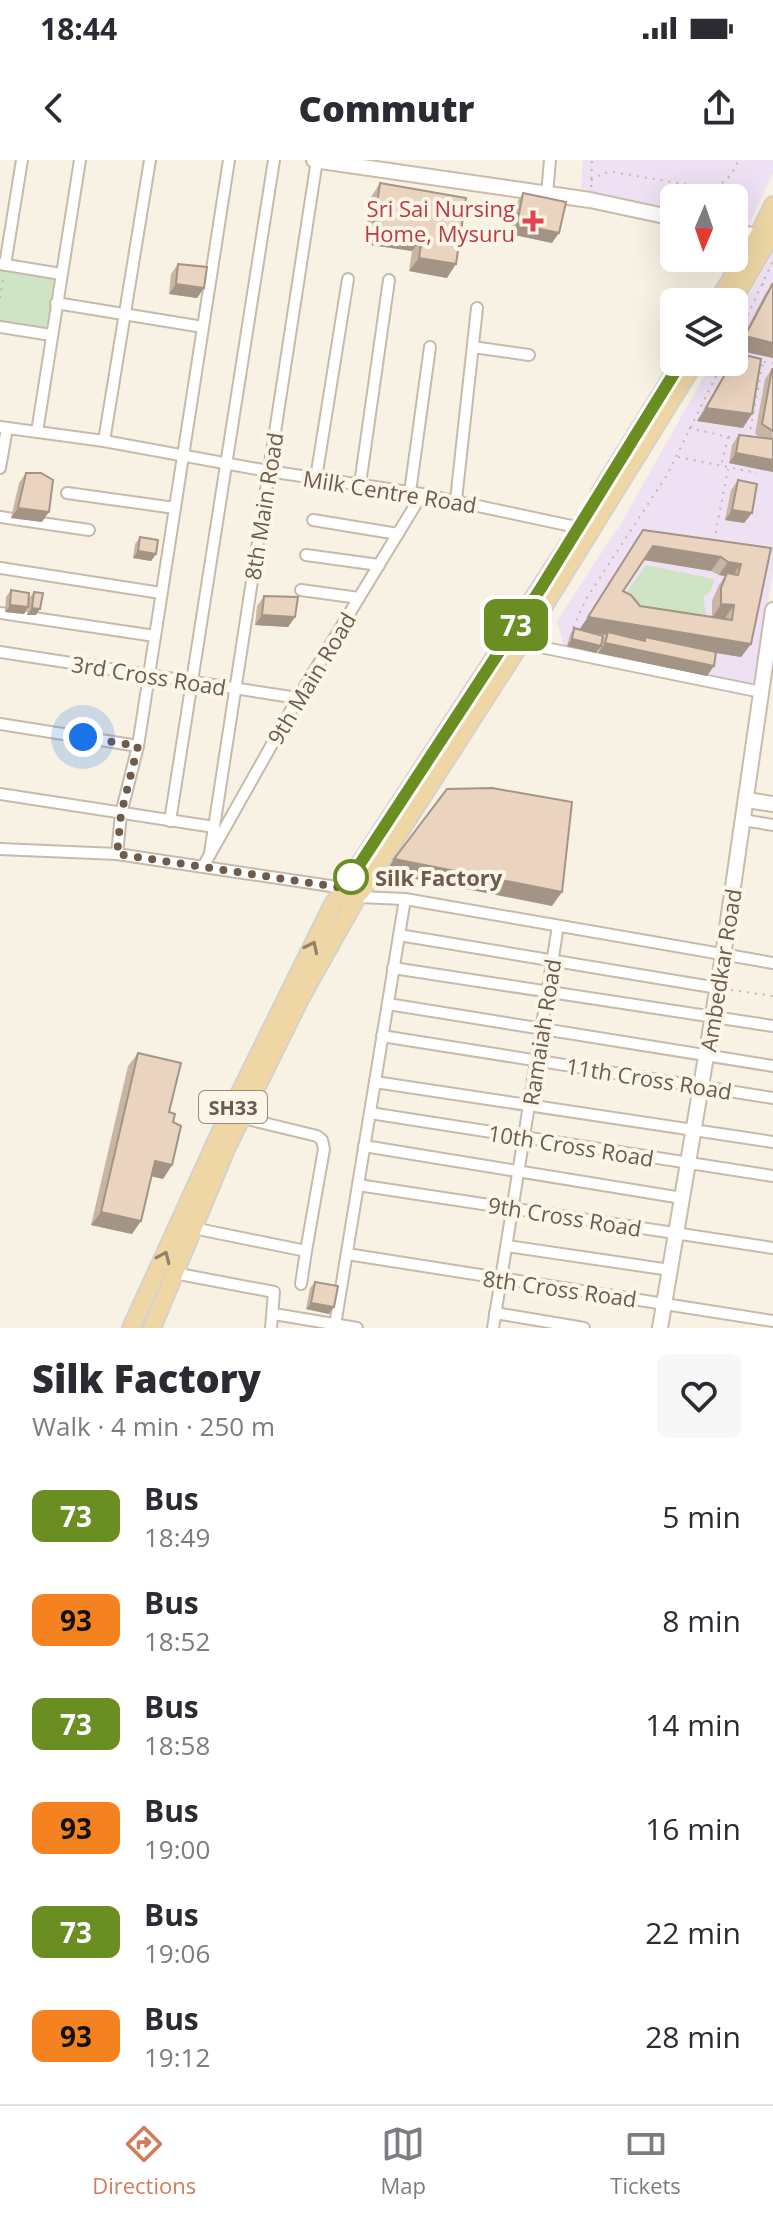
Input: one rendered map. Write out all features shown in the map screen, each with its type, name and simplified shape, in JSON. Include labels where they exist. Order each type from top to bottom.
[{"type":"main road","points":[[739,288],[767,236],[773,205]]},
{"type":"main road","points":[[728,288],[767,236]]},
{"type":"main road","name":"SH33","points":[[131,1328],[221,1131],[333,904],[352,892],[585,529],[673,376]]},
{"type":"main road","points":[[585,529],[686,376]]},
{"type":"main road","points":[[152,1328],[227,1147],[352,892]]},
{"type":"street","points":[[22,160],[2,265],[61,274]]},
{"type":"street","points":[[37,432],[80,160]]},
{"type":"street","points":[[104,441],[150,160]]},
{"type":"street","points":[[117,854],[121,814],[138,746],[229,160]]},
{"type":"street","points":[[170,821],[274,160]]},
{"type":"street","points":[[316,160],[547,194],[660,215]]},
{"type":"street","name":"8th Main Road","points":[[210,853],[316,160]]},
{"type":"street","points":[[547,194],[550,160]]},
{"type":"street","points":[[316,478],[348,279]]},
{"type":"street","points":[[360,484],[389,280]]},
{"type":"street","points":[[56,303],[203,327]]},
{"type":"street","points":[[456,500],[477,308]]},
{"type":"street","points":[[0,327],[51,335]]},
{"type":"street","points":[[410,492],[430,347]]},
{"type":"street","points":[[473,347],[529,355]]},
{"type":"street","points":[[0,468],[3,427]]},
{"type":"street","name":"Milk Centre Road","points":[[3,427],[422,494],[585,529]]},
{"type":"street","points":[[67,493],[175,508]]},
{"type":"street","name":"9th Main Road","points":[[204,865],[298,698],[422,494]]},
{"type":"street","points":[[0,517],[89,530]]},
{"type":"street","points":[[313,520],[398,534]]},
{"type":"street","points":[[306,555],[379,565]]},
{"type":"street","points":[[0,568],[161,593]]},
{"type":"street","points":[[301,590],[359,598]]},
{"type":"street","name":"Ambedkar Road","points":[[660,1328],[718,988],[773,610]]},
{"type":"street","points":[[0,613],[155,636]]},
{"type":"street","points":[[513,641],[761,692]]},
{"type":"street","name":"3rd Cross Road","points":[[0,652],[298,698]]},
{"type":"street","points":[[0,724],[138,746]]},
{"type":"street","points":[[0,794],[214,827]]},
{"type":"street","points":[[746,800],[773,804]]},
{"type":"street","points":[[743,820],[773,825]]},
{"type":"street","points":[[0,849],[117,854],[204,865],[773,963]]},
{"type":"street","points":[[335,1325],[405,899]]},
{"type":"street","name":"Ramaiah Road","points":[[493,1328],[558,926]]},
{"type":"street","points":[[399,935],[718,988]]},
{"type":"street","points":[[393,968],[773,1026]]},
{"type":"street","points":[[388,1004],[773,1066]]},
{"type":"street","name":"11th Cross Road","points":[[382,1036],[773,1098]]},
{"type":"street","points":[[375,1082],[773,1142]]},
{"type":"street","name":"10th Cross Road","points":[[370,1113],[773,1176]]},
{"type":"street","points":[[243,1118],[317,1136],[322,1140],[324,1149],[301,1284]]},
{"type":"street","points":[[364,1146],[682,1198]]},
{"type":"street","name":"9th Cross Road","points":[[358,1185],[773,1248]]},
{"type":"street","points":[[193,1228],[306,1251]]},
{"type":"street","points":[[507,1246],[670,1270]]},
{"type":"street","name":"8th Cross Road","points":[[347,1254],[773,1321]]},
{"type":"street","points":[[174,1273],[274,1292],[271,1328]]},
{"type":"street","points":[[495,1313],[584,1328]]},
{"type":"street","points":[[274,1314],[357,1328]]},
{"type":"path","points":[[591,192],[592,160]]},
{"type":"path","points":[[591,180],[613,172],[713,189],[722,184],[737,166],[738,160]]},
{"type":"path","points":[[748,314],[773,261]]},
{"type":"path","points":[[0,298],[2,265]]},
{"type":"path","points":[[762,284],[773,286]]},
{"type":"path","points":[[748,360],[773,363]]},
{"type":"path","points":[[749,441],[763,362]]},
{"type":"path","points":[[584,636],[571,633],[586,599],[634,528],[676,457],[716,376]]},
{"type":"path","points":[[689,428],[738,439]]},
{"type":"path","points":[[721,467],[728,437]]},
{"type":"path","points":[[676,457],[757,473]]},
{"type":"path","points":[[713,547],[729,468]]},
{"type":"path","points":[[718,988],[773,996]]},
{"type":"shaded area","points":[[583,160],[773,160],[773,173],[750,222],[748,184],[660,184],[660,205],[581,188]]},
{"type":"shaded area","points":[[773,252],[773,573],[753,687],[566,654],[557,621],[618,529],[704,376],[748,376],[748,297]]},
{"type":"green space","points":[[0,268],[57,277],[48,331],[0,323]]},
{"type":"green space","points":[[646,565],[714,579],[711,591],[704,596],[706,624],[635,614],[622,598]]},
{"type":"building","points":[[380,183],[466,198],[456,264],[419,258],[422,238],[373,230]]},
{"type":"building","points":[[523,193],[566,202],[559,233],[517,224]]},
{"type":"building","points":[[178,264],[207,267],[204,288],[176,284]]},
{"type":"building","points":[[773,283],[773,343],[748,337],[748,330]]},
{"type":"building","points":[[748,356],[761,359],[752,414],[706,408],[724,376],[748,376]]},
{"type":"building","points":[[773,369],[773,431],[762,424]]},
{"type":"building","points":[[739,435],[773,439],[773,460],[736,453]]},
{"type":"building","points":[[26,473],[41,473],[53,480],[49,512],[18,508]]},
{"type":"building","points":[[738,480],[757,484],[752,513],[732,510]]},
{"type":"building","points":[[643,530],[771,548],[751,644],[588,617]],"holes":[[[653,546],[721,557],[728,562],[741,564],[738,575],[727,573],[721,588],[721,604],[734,605],[732,620],[640,606],[623,591]]]},
{"type":"building","points":[[140,537],[158,540],[156,554],[138,551]]},
{"type":"building","points":[[11,590],[29,593],[28,607],[10,605]]},
{"type":"building","points":[[34,592],[43,593],[40,609],[32,608]]},
{"type":"building","points":[[264,596],[298,597],[295,617],[262,615]]},
{"type":"building","points":[[574,628],[603,636],[601,646],[572,639]]},
{"type":"building","points":[[608,632],[716,652],[714,666],[605,643]]},
{"type":"building","points":[[492,788],[572,802],[562,892],[394,859],[447,789]]},
{"type":"building","points":[[138,1053],[181,1063],[169,1112],[175,1114],[173,1122],[181,1126],[172,1165],[155,1161],[141,1221],[101,1212]]},
{"type":"building","points":[[315,1282],[338,1286],[334,1307],[311,1303]]},
{"type":"bus line","name":"73","points":[[346,885],[541,588],[672,376]]},
{"type":"place","name":"Sri Sai Nursing Home, Mysuru","points":[[533,221]]},
{"type":"place","name":"Silk Factory","points":[[351,877]]},
{"type":"route","points":[[83,737],[138,746],[121,814],[117,854],[344,888],[351,883],[351,877]]}]
